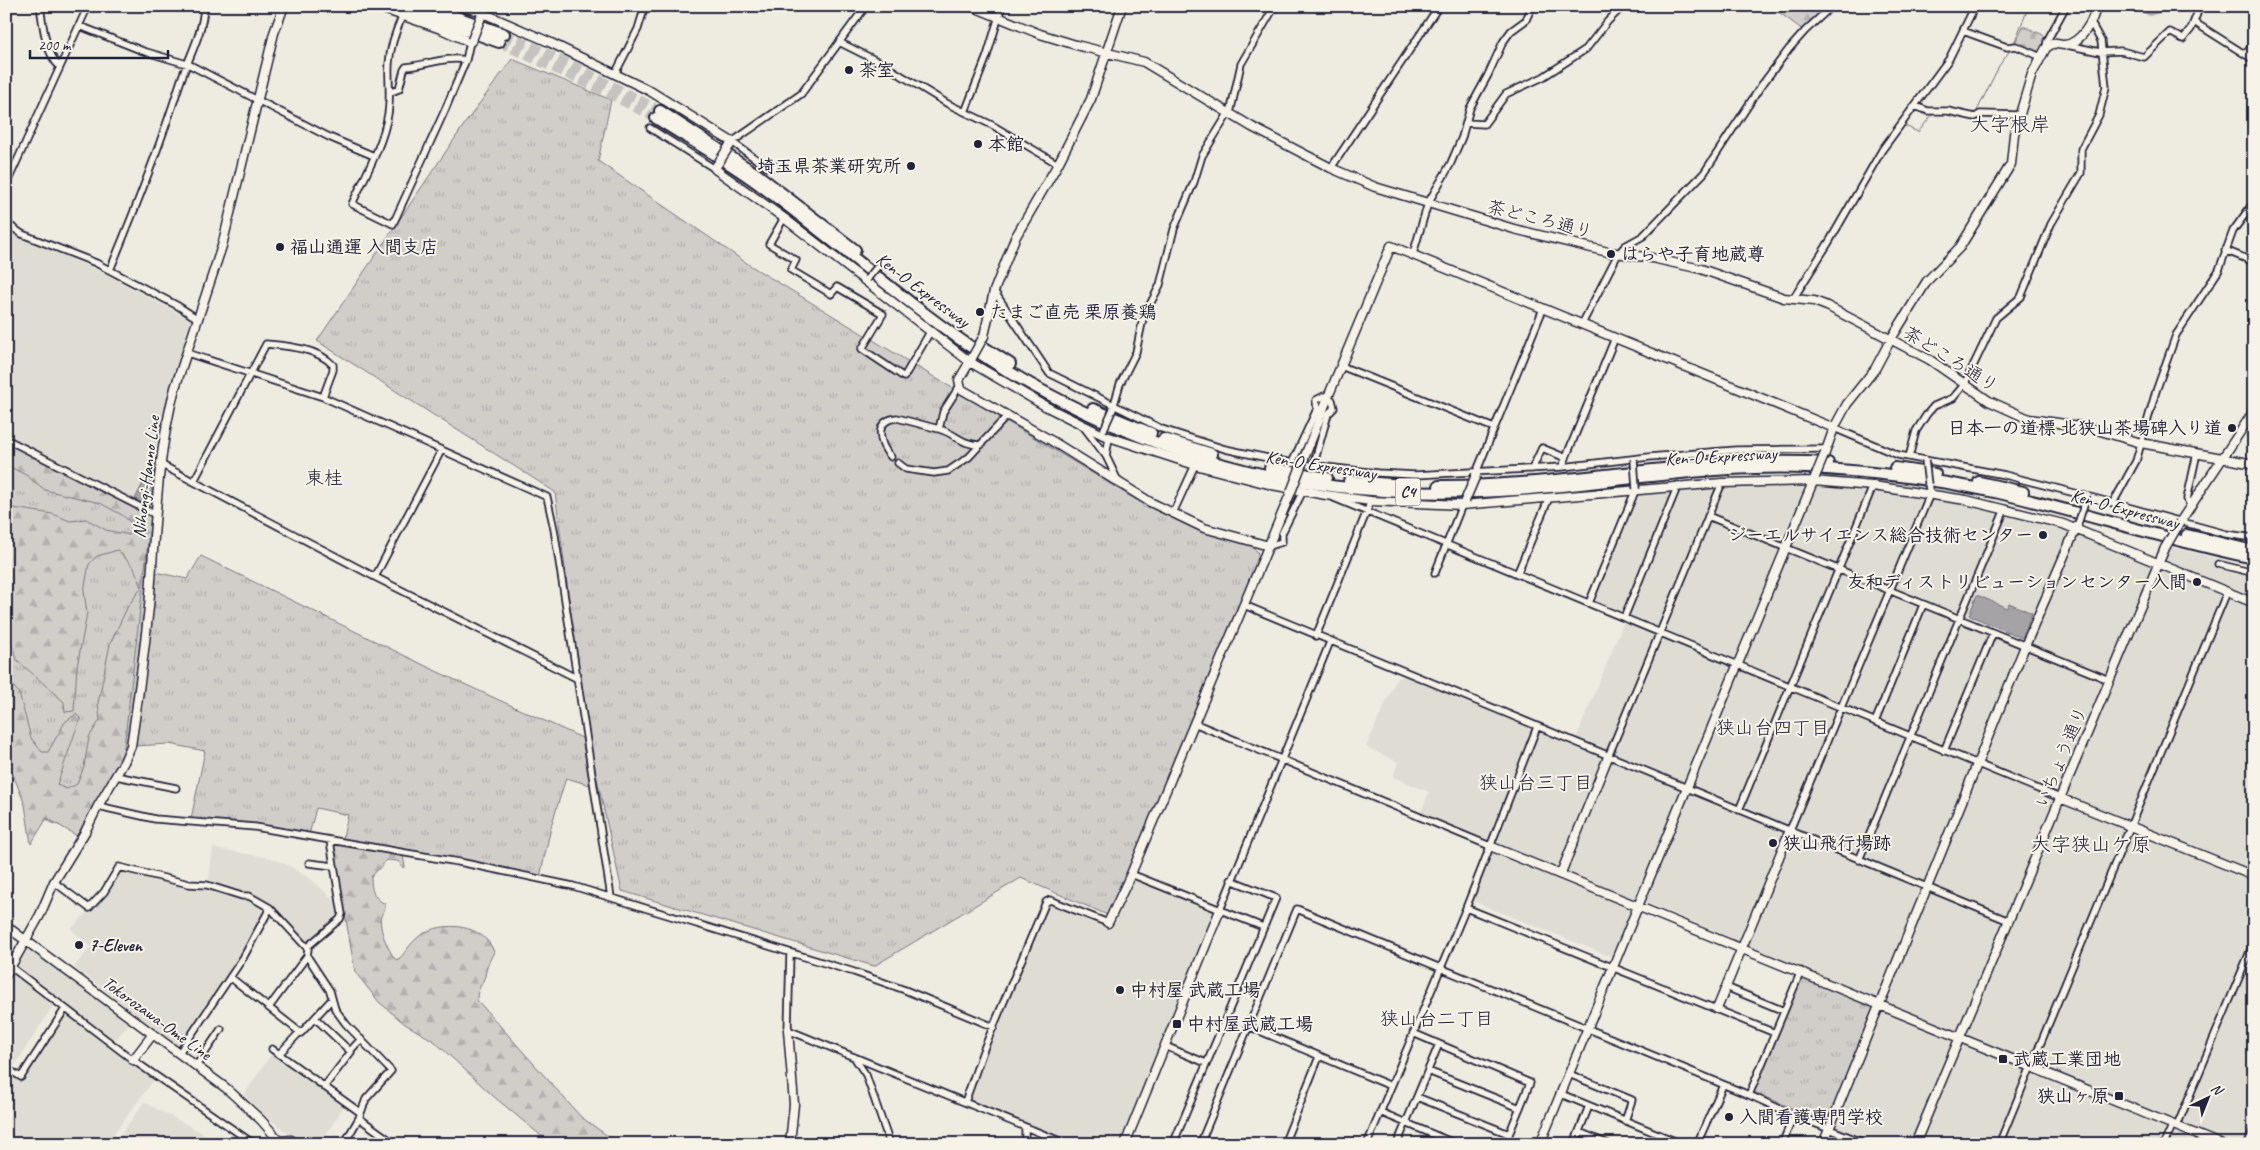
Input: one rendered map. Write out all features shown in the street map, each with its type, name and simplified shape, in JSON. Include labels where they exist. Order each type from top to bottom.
[{"type":"highway","points":[[401,11],[502,38],[426,6]]},
{"type":"highway","name":"Ken-O Expressway","points":[[658,115],[758,175],[944,319],[1015,367],[1089,407],[1164,438],[1216,455],[1320,477],[1413,486],[1514,482],[1747,461],[1855,464],[1924,472],[1998,486],[2254,554],[2239,555],[1996,492],[1903,476],[1854,471],[1747,468],[1514,490],[1437,493],[1380,491],[1320,484],[1215,462],[1161,445],[1111,424],[1063,402],[1011,373],[941,325],[763,187],[658,115]]},
{"type":"street","points":[[40,6],[45,35],[53,57],[60,67]]},
{"type":"street","points":[[6,185],[88,6]]},
{"type":"street","points":[[110,270],[168,122],[202,23],[204,6]]},
{"type":"street","name":"Nihongi-Hanno Line","points":[[6,975],[26,940],[54,882],[81,840],[128,753],[132,736],[149,606],[156,515],[170,406],[222,246],[276,25],[284,6]]},
{"type":"street","points":[[375,6],[401,11],[471,41]]},
{"type":"street","points":[[454,6],[483,12],[650,91],[767,167],[776,166]]},
{"type":"street","points":[[615,74],[638,29],[645,6]]},
{"type":"street","points":[[716,167],[731,144],[801,94],[866,6]]},
{"type":"street","name":"茶どころ通り","points":[[971,6],[1067,42],[1144,62],[1252,127],[1331,168],[1375,187],[1514,229],[1618,254],[1652,258],[1702,269],[1793,300],[1814,302],[1827,306],[1930,360],[1989,401],[2029,419],[2086,427],[2141,443],[2254,464]]},
{"type":"street","points":[[965,112],[1002,6]]},
{"type":"street","points":[[939,429],[943,412],[959,387],[959,380],[984,336],[994,291],[1015,238],[1058,164],[1091,99],[1122,6]]},
{"type":"street","points":[[1106,456],[1105,434],[1120,384],[1136,352],[1142,318],[1160,285],[1174,229],[1194,182],[1202,156],[1210,139],[1229,113],[1234,101],[1240,64],[1275,6]]},
{"type":"street","points":[[1413,254],[1428,203],[1450,165],[1470,108],[1503,42],[1512,31],[1526,20],[1532,6]]},
{"type":"street","points":[[1466,123],[1484,124],[1506,94],[1543,77],[1586,50],[1608,21],[1623,6]]},
{"type":"street","points":[[1582,324],[1618,254],[1625,246],[1643,236],[1704,173],[1761,86],[1789,49],[1832,6]]},
{"type":"street","points":[[1793,300],[1829,242],[1873,164],[1949,59],[1975,6]]},
{"type":"street","points":[[1540,1144],[1688,788],[1834,428],[1847,404],[1875,369],[1891,339],[1927,282],[1960,247],[2007,170],[2013,156],[2014,134],[2019,115],[2026,100],[2032,74],[2066,6]]},
{"type":"street","points":[[2065,45],[2076,40],[2092,23],[2096,6]]},
{"type":"street","points":[[1331,168],[1436,7]]},
{"type":"street","points":[[2046,48],[2052,44],[2065,45],[2103,52],[2121,51],[2144,57],[2170,32],[2183,39],[2194,22],[2199,7]]},
{"type":"street","points":[[401,11],[389,64],[391,92],[388,116],[374,156],[352,204],[393,224],[466,60],[471,41],[483,12]]},
{"type":"street","points":[[2194,22],[2254,60]]},
{"type":"street","points":[[1909,457],[1916,430],[1927,414],[1934,406],[1953,398],[1964,385],[1996,318],[2021,297],[2051,224],[2081,173],[2081,149],[2097,120],[2106,87],[2103,52],[2099,33],[2092,23]]},
{"type":"street","points":[[80,26],[143,51],[187,64],[329,137],[374,156]]},
{"type":"street","points":[[1963,31],[2007,47],[2016,46],[2041,57]]},
{"type":"street","points":[[839,42],[881,63],[948,104],[992,125],[1058,164]]},
{"type":"street","points":[[2245,54],[2254,45]]},
{"type":"street","points":[[391,92],[399,89],[406,67],[431,64],[452,57],[466,60]]},
{"type":"street","points":[[1915,106],[1928,111],[1953,112],[1975,117],[1980,114],[2019,115]]},
{"type":"street","points":[[650,128],[716,167],[867,281],[930,332],[1011,387],[1083,426],[1195,465],[1303,491],[1371,501],[1463,503],[1548,498],[1678,485],[1814,479],[1873,486],[1930,494],[2077,526],[2254,603]]},
{"type":"street","points":[[2114,502],[2136,461],[2176,335],[2219,270],[2237,223],[2254,202]]},
{"type":"street","points":[[784,218],[769,244],[796,260],[791,270],[831,294],[837,287],[883,314],[862,349],[904,377],[930,332]]},
{"type":"street","points":[[6,223],[22,234],[110,270],[198,319]]},
{"type":"street","points":[[965,1102],[994,1027],[1048,900],[1108,923],[1131,874],[1269,546],[1391,246],[1898,455],[2006,475],[2114,502],[2226,534],[2254,538]]},
{"type":"street","points":[[2226,250],[2254,262]]},
{"type":"street","points":[[867,281],[884,259]]},
{"type":"street","points":[[994,291],[1048,373],[1113,408],[1162,429],[1225,449],[1292,463],[1313,467],[1415,475],[1476,474],[1562,467],[1649,456],[1736,450],[1825,451]]},
{"type":"street","points":[[1435,572],[1543,309]]},
{"type":"street","points":[[1562,467],[1615,338]]},
{"type":"street","points":[[194,481],[266,344],[292,347],[322,356],[333,365],[323,398]]},
{"type":"street","points":[[187,353],[323,398],[547,497],[554,529],[611,897]]},
{"type":"street","points":[[1341,366],[1494,428]]},
{"type":"street","points":[[959,387],[1090,464],[1120,485],[1204,528],[1269,546],[1282,542],[1282,533],[1303,491]]},
{"type":"street","points":[[1292,463],[1317,409],[1316,400],[1321,396],[1328,397],[1332,400],[1334,408],[1328,414],[1313,467]]},
{"type":"street","name":"いちょう通り","points":[[1915,1144],[2158,562],[2190,505],[2254,411]]},
{"type":"street","points":[[898,463],[906,469],[941,473],[954,468],[969,457],[1008,416]]},
{"type":"street","points":[[891,457],[884,449],[880,438],[881,428],[888,421],[897,418],[951,433],[966,444],[981,445]]},
{"type":"street","points":[[1083,426],[1106,456],[1120,485]]},
{"type":"street","points":[[6,439],[156,515]]},
{"type":"street","points":[[966,444],[969,457]]},
{"type":"street","points":[[1532,469],[1542,448],[1566,458]]},
{"type":"street","points":[[375,576],[441,450]]},
{"type":"street","points":[[2190,505],[2188,499],[2197,453]]},
{"type":"street","points":[[1589,603],[1636,489],[1634,458]]},
{"type":"street","points":[[1717,1009],[1888,591],[1930,494],[1925,460]]},
{"type":"street","points":[[162,465],[576,678]]},
{"type":"street","points":[[1173,513],[1195,465]]},
{"type":"street","points":[[1561,873],[1722,483]]},
{"type":"street","points":[[1624,618],[1678,485]]},
{"type":"street","points":[[1739,810],[1873,486]]},
{"type":"street","points":[[1326,495],[1944,751],[2254,876]]},
{"type":"street","points":[[1823,1144],[2025,646],[2077,526],[2087,495]]},
{"type":"street","points":[[1518,574],[1548,498]]},
{"type":"street","points":[[1316,636],[1371,501]]},
{"type":"street","points":[[1859,860],[2005,509]]},
{"type":"street","points":[[1708,516],[2109,680]]},
{"type":"street","points":[[2218,564],[2254,573]]},
{"type":"street","points":[[1999,1144],[2228,592]]},
{"type":"street","points":[[1244,605],[1608,757],[1688,788],[2009,921]]},
{"type":"street","points":[[1875,722],[1923,605]]},
{"type":"street","points":[[1944,751],[1993,633]]},
{"type":"street","points":[[1125,1144],[1231,880],[1330,642]]},
{"type":"street","points":[[1194,723],[2220,1144]]},
{"type":"street","points":[[1367,1144],[1466,908],[1537,727]]},
{"type":"street","points":[[116,776],[176,788]]},
{"type":"street","points":[[98,806],[155,819],[255,827],[521,874],[611,897],[883,982],[994,1027]]},
{"type":"street","points":[[307,947],[340,919],[342,914],[330,841]]},
{"type":"street","points":[[309,863],[333,866]]},
{"type":"street","points":[[54,882],[89,908],[104,892],[119,867],[189,884],[207,886],[242,896],[249,896],[270,908],[307,947],[307,956],[330,991],[335,1009],[346,1024],[391,1071],[366,1099],[360,1116],[344,1144]]},
{"type":"street","points":[[1131,874],[1264,927]]},
{"type":"street","points":[[1182,1144],[1174,1142],[1276,898],[1231,880]]},
{"type":"street","points":[[179,1053],[230,977],[270,908]]},
{"type":"street","points":[[1466,908],[1775,1034]]},
{"type":"street","points":[[1200,1144],[1297,909],[1867,1144]]},
{"type":"street","name":"Tokorozawa-Ome Line","points":[[6,926],[243,1102],[281,1142]]},
{"type":"street","points":[[2164,1144],[2175,1125],[2254,942]]},
{"type":"street","points":[[790,953],[788,1030],[794,1104],[790,1144]]},
{"type":"street","points":[[270,1006],[307,956]]},
{"type":"street","points":[[11,967],[133,1060],[253,1143]]},
{"type":"street","points":[[1749,1096],[1801,971]]},
{"type":"street","points":[[230,977],[270,1006],[300,1032]]},
{"type":"street","points":[[1726,987],[1784,1011]]},
{"type":"street","points":[[279,1054],[332,1000]]},
{"type":"street","points":[[6,1068],[21,1077],[65,1010]]},
{"type":"street","points":[[315,1018],[350,1051]]},
{"type":"street","points":[[1248,1026],[1391,1086]]},
{"type":"street","points":[[196,1066],[221,1029]]},
{"type":"street","points":[[788,1030],[1067,1144]]},
{"type":"street","points":[[1413,1033],[1530,1083],[1504,1144]]},
{"type":"street","points":[[133,1060],[153,1034]]},
{"type":"street","points":[[324,1087],[361,1039]]},
{"type":"street","points":[[1397,1144],[1439,1044]]},
{"type":"street","points":[[1165,1046],[1206,1063]]},
{"type":"street","points":[[272,1049],[324,1087],[395,1144]]},
{"type":"street","points":[[1284,1144],[1319,1056]]},
{"type":"street","points":[[854,1057],[866,1075],[873,1099],[886,1127],[890,1144]]},
{"type":"street","points":[[1428,1071],[1520,1108]]},
{"type":"street","points":[[1569,1074],[1632,1100],[1625,1121]]},
{"type":"street","points":[[1697,1144],[1723,1085]]},
{"type":"street","points":[[1561,1094],[1668,1141],[1682,1144]]},
{"type":"street","points":[[1417,1096],[1509,1134]]},
{"type":"street","points":[[1574,1144],[1589,1106]]},
{"type":"street","points":[[1380,1112],[1456,1144]]},
{"type":"street","points":[[1782,1144],[1794,1115]]},
{"type":"street","points":[[1025,1127],[1025,1144]]},
{"type":"street","points":[[2248,1144],[2254,1129]]},
{"type":"street","points":[[1579,1132],[1608,1144]]},
{"type":"street","points":[[281,1142],[291,1140],[296,1144]]},
{"type":"street","points":[[233,1144],[253,1143]]},
{"type":"shaded area","points":[[6,227],[25,238],[110,276],[191,320],[168,403],[153,508],[151,510],[6,435]]},
{"type":"shaded area","points":[[145,479],[155,485],[151,508],[135,499]]},
{"type":"shaded area","name":"武蔵工業団地","points":[[1817,483],[1874,488],[2007,511],[2077,529],[2153,562],[2160,544],[2254,568],[2254,1125],[2246,1144],[1826,1144],[1884,1002],[1636,898],[1612,957],[1470,900],[1493,845],[1420,815],[1429,792],[1393,777],[1398,762],[1366,747],[1397,678],[1405,676],[1574,743],[1626,617],[1592,601],[1637,491],[1680,487]]},
{"type":"shaded area","points":[[1977,595],[2007,608],[2009,603],[2032,613],[2022,638],[1969,615]]},
{"type":"shaded area","points":[[213,848],[271,858],[288,865],[312,880],[336,902],[338,919],[309,943],[305,942],[249,894],[208,884]]},
{"type":"shaded area","points":[[118,870],[185,887],[205,888],[256,902],[267,909],[241,958],[180,1047],[74,967],[91,947],[71,929],[106,893]]},
{"type":"shaded area","name":"中村屋 武蔵工場","points":[[1132,876],[1212,909],[1215,914],[1121,1144],[1074,1144],[967,1101],[1048,905],[1051,904],[1111,930]]},
{"type":"shaded area","points":[[29,949],[131,1021],[113,1043],[57,1000],[13,1068],[6,1063],[6,983],[24,951]]},
{"type":"shaded area","points":[[66,1013],[154,1080],[106,1144],[6,1144],[6,1069],[22,1079]]},
{"type":"shaded area","points":[[272,1053],[345,1105],[320,1144],[302,1144],[266,1116],[244,1095]]},
{"type":"shaded area","points":[[144,1102],[219,1142],[229,1144],[114,1144]]},
{"type":"green space","points":[[1774,6],[1829,6],[1803,30],[1773,8]]},
{"type":"green space","points":[[2023,26],[2048,37],[2040,54],[2015,43]]},
{"type":"green space","points":[[512,59],[611,100],[598,161],[751,266],[1135,499],[1208,534],[1252,546],[1257,551],[1259,559],[1110,916],[1021,878],[874,966],[622,891],[586,729],[555,492],[317,341],[466,122]]},
{"type":"green space","points":[[6,441],[152,515],[153,518],[145,602],[126,752],[81,833],[50,822],[34,809],[6,751]]},
{"type":"green space","points":[[6,442],[151,516],[123,755],[77,836],[47,818],[31,844],[25,805],[11,769],[6,762],[6,678],[19,693],[31,738],[42,752],[48,752],[65,722],[76,714],[80,718],[57,785],[67,789],[77,784],[84,767],[89,737],[100,720],[98,703],[110,644],[128,606],[142,587],[134,568],[118,550],[97,556],[89,564],[84,591],[87,613],[77,667],[74,711],[65,712],[64,702],[17,660],[6,627],[6,507],[53,514],[70,521],[86,519],[106,530],[129,535],[135,526],[122,515],[100,503],[45,490],[26,475],[6,465]]},
{"type":"green space","points":[[201,556],[438,672],[582,738],[590,785],[566,778],[552,823],[540,877],[342,842],[348,815],[316,808],[309,835],[191,819],[205,751],[169,744],[135,746],[155,572],[187,579]]},
{"type":"green space","points":[[333,844],[403,856],[405,867],[403,868],[398,861],[387,860],[371,877],[374,893],[385,904],[380,921],[382,933],[396,960],[400,958],[418,937],[430,930],[452,926],[473,930],[482,935],[494,952],[488,964],[477,1000],[581,1117],[619,1144],[551,1144],[492,1095],[434,1041],[405,1024],[379,1002],[355,972]]},
{"type":"green space","points":[[1802,977],[1875,1008],[1827,1123],[1754,1092]]},
{"type":"waterway","points":[[2014,43],[2029,6]]},
{"type":"waterway","points":[[2138,6],[2150,11],[2170,6]]},
{"type":"waterway","points":[[1975,115],[1999,66],[2011,49]]},
{"type":"waterway","points":[[1905,126],[1918,132],[1933,114]]},
{"type":"tunnel","points":[[504,34],[569,64],[660,111]]},
{"type":"tunnel","points":[[499,42],[610,94],[656,118]]},
{"type":"place","name":"茶室","points":[[849,70]]},
{"type":"place","name":"本館","points":[[978,144]]},
{"type":"place","name":"埼玉県茶業研究所","points":[[911,166]]},
{"type":"place","name":"福山通運 入間支店","points":[[280,247]]},
{"type":"place","name":"はらや子育地蔵尊","points":[[1611,254]]},
{"type":"place","name":"たまご直売 栗原養鶏","points":[[980,312]]},
{"type":"place","name":"日本一の道標 北狭山茶場碑入り道","points":[[2232,428]]},
{"type":"place","name":"ジーエルサイエンス総合技術センター","points":[[2043,535]]},
{"type":"place","name":"友和ディストリビューションセンター入間","points":[[2197,582]]},
{"type":"place","name":"狭山飛行場跡","points":[[1773,843]]},
{"type":"place","name":"7-Eleven","points":[[79,945]]},
{"type":"place","name":"中村屋 武蔵工場","points":[[1120,990]]},
{"type":"place","name":"中村屋武蔵工場","points":[[1177,1024]]},
{"type":"place","name":"武蔵工業団地","points":[[2003,1059]]},
{"type":"place","name":"狭山ヶ原","points":[[2119,1096]]},
{"type":"place","name":"入間看護専門学校","points":[[1729,1117]]},
{"type":"district","name":"大字根岸","points":[[2010,124]]},
{"type":"district","name":"東桂","points":[[324,478]]},
{"type":"district","name":"狭山台四丁目","points":[[1773,728]]},
{"type":"district","name":"狭山台三丁目","points":[[1536,783]]},
{"type":"district","name":"大字狭山ケ原","points":[[2091,844]]},
{"type":"district","name":"狭山台二丁目","points":[[1437,1019]]}]
